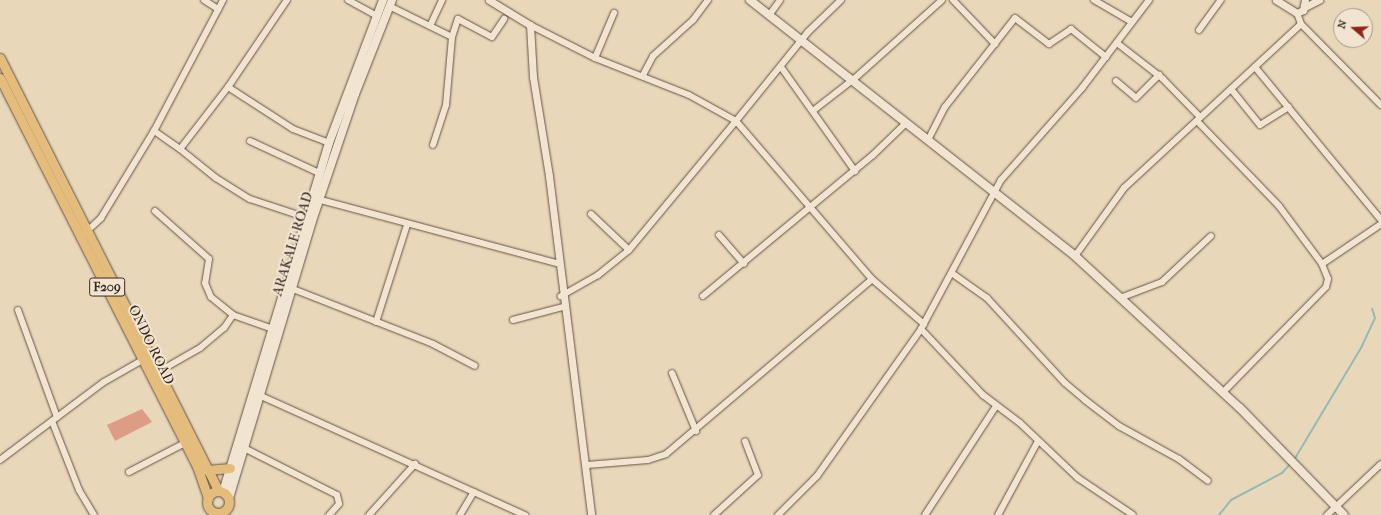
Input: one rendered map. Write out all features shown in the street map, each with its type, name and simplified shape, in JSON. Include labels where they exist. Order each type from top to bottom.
[{"type":"main road","points":[[750,0],[854,79],[906,123],[1075,256],[1224,392],[1344,515]]},
{"type":"main road","name":"ARAKALE ROAD","points":[[223,494],[307,218],[316,199],[377,16],[388,2]]},
{"type":"main road","name":"ARAKALE ROAD","points":[[223,494],[244,448],[261,396],[293,289],[330,143],[388,2]]},
{"type":"main road","name":"ONDO ROAD","points":[[0,58],[12,80],[84,234],[146,358],[185,443],[208,498]]},
{"type":"main road","name":"ONDO ROAD","points":[[0,78],[84,234]]},
{"type":"main road","name":"ONDO ROAD","points":[[146,358],[158,372],[207,470],[223,494]]},
{"type":"main road","points":[[207,470],[230,468]]},
{"type":"main road","points":[[208,498],[223,494]]},
{"type":"main road","name":"F209","points":[[208,498],[210,512],[223,514],[223,494]]},
{"type":"street","points":[[204,0],[218,9]]},
{"type":"street","points":[[84,234],[101,218],[154,131],[223,0]]},
{"type":"street","points":[[180,149],[228,87],[287,0]]},
{"type":"street","points":[[348,0],[377,16]]},
{"type":"street","points":[[430,26],[442,0]]},
{"type":"street","points":[[489,0],[530,25],[595,58],[643,75],[736,121],[808,209],[872,279],[922,326],[996,406],[1038,441],[1078,478],[1133,515]]},
{"type":"street","points":[[643,75],[653,56],[693,20],[708,0]]},
{"type":"street","points":[[770,14],[780,0]]},
{"type":"street","points":[[561,296],[598,276],[629,250],[803,41],[841,0]]},
{"type":"street","points":[[814,110],[854,79],[942,0]]},
{"type":"street","points":[[953,0],[995,44]]},
{"type":"street","points":[[1094,0],[1132,22]]},
{"type":"street","points":[[778,515],[817,476],[922,326],[953,274],[993,192],[1106,57],[1149,0]]},
{"type":"street","points":[[1199,30],[1221,0]]},
{"type":"street","points":[[1276,0],[1297,13],[1301,24],[1381,105]]},
{"type":"street","points":[[1288,0],[1288,8]]},
{"type":"street","points":[[1297,13],[1305,3],[1319,0]]},
{"type":"street","points":[[388,2],[452,37]]},
{"type":"street","points":[[595,58],[614,13]]},
{"type":"street","points":[[928,140],[945,107],[1015,18],[1049,44],[1071,29],[1106,57]]},
{"type":"street","points":[[434,145],[446,105],[452,37],[458,19],[492,37],[504,20]]},
{"type":"street","points":[[1075,256],[1124,188],[1301,24]]},
{"type":"street","points":[[530,25],[533,77],[559,264],[561,296],[587,465],[591,515]]},
{"type":"street","points":[[1117,43],[1159,75],[1253,177],[1322,264],[1328,279],[1326,287],[1224,392]]},
{"type":"street","points":[[781,67],[814,110],[855,171]]},
{"type":"street","points":[[1255,67],[1290,107],[1381,220]]},
{"type":"street","points":[[1116,81],[1136,98],[1159,75]]},
{"type":"street","points":[[228,87],[293,129],[330,143]]},
{"type":"street","points":[[1231,89],[1260,125],[1290,107]]},
{"type":"street","points":[[704,296],[855,171],[906,123]]},
{"type":"street","points":[[154,131],[180,149],[216,178],[250,199],[307,218]]},
{"type":"street","points":[[250,141],[321,174]]},
{"type":"street","points":[[316,199],[407,225],[559,264]]},
{"type":"street","points":[[155,211],[209,259],[206,289],[233,315],[273,329]]},
{"type":"street","points":[[591,214],[629,250]]},
{"type":"street","points":[[1322,264],[1381,224]]},
{"type":"street","points":[[376,322],[407,225]]},
{"type":"street","points":[[719,235],[744,264]]},
{"type":"street","points":[[1120,298],[1162,282],[1211,236]]},
{"type":"street","points":[[953,274],[987,298],[1070,387],[1118,426],[1179,459],[1208,481]]},
{"type":"street","points":[[587,465],[657,459],[696,431],[872,279]]},
{"type":"street","points":[[293,289],[433,344],[475,366]]},
{"type":"street","points":[[513,320],[563,307]]},
{"type":"street","points":[[18,310],[79,490],[94,515]]},
{"type":"street","points":[[158,372],[200,348],[224,328],[233,315]]},
{"type":"street","points":[[0,460],[104,382],[146,358]]},
{"type":"street","points":[[672,373],[696,431]]},
{"type":"street","points":[[261,396],[415,464],[525,515]]},
{"type":"street","points":[[925,515],[996,406]]},
{"type":"street","points":[[714,515],[758,475],[745,441]]},
{"type":"street","points":[[998,515],[1038,441]]},
{"type":"street","points":[[128,472],[185,443]]},
{"type":"street","points":[[244,448],[337,495],[340,501],[329,515]]},
{"type":"street","points":[[369,515],[415,464]]},
{"type":"street","points":[[1327,515],[1381,464]]},
{"type":"street","points":[[460,515],[474,492]]},
{"type":"building","points":[[142,409],[152,422],[115,441],[107,425]]},
{"type":"waterway","points":[[1294,460],[1361,348],[1375,318],[1372,308]]},
{"type":"waterway","points":[[1219,515],[1231,500],[1282,473],[1291,463]]}]
